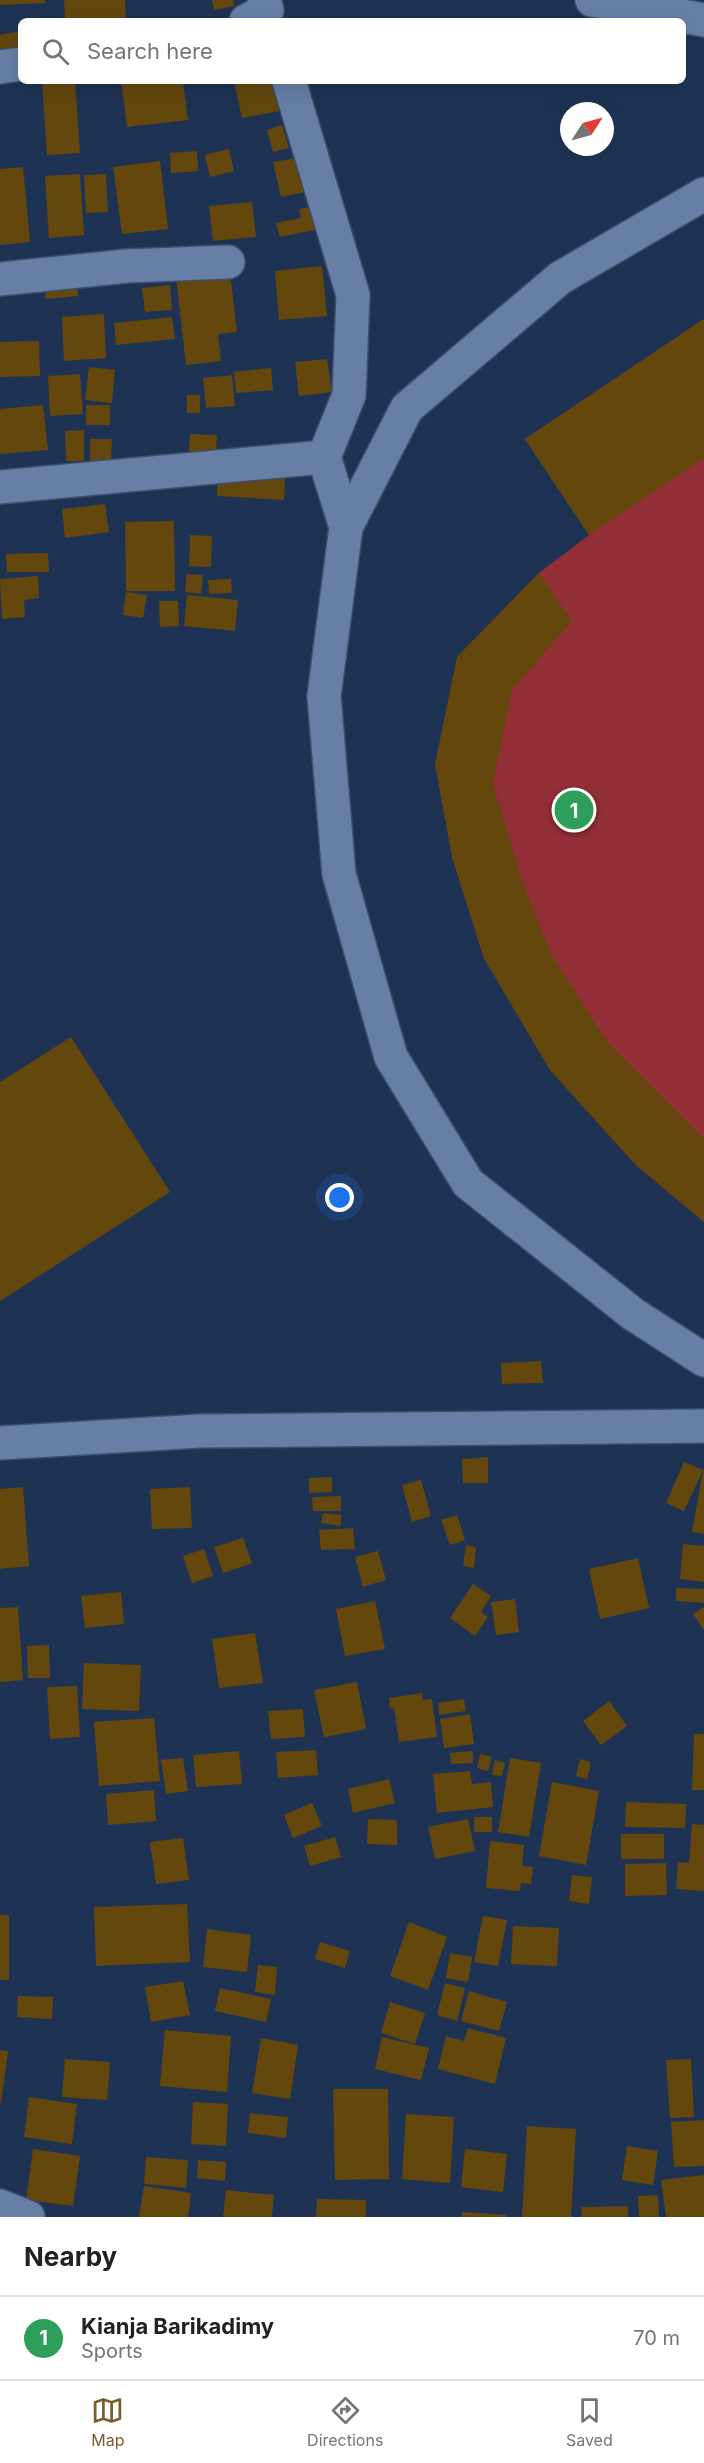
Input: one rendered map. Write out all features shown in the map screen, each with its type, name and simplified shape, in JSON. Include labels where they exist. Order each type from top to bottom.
[{"type":"street","points":[[592,0],[704,20]]},
{"type":"street","points":[[0,67],[18,64]]},
{"type":"street","points":[[290,84],[353,295],[349,395],[324,457],[346,527]]},
{"type":"street","points":[[704,194],[560,278],[407,408],[346,527],[324,696],[339,874],[391,1057],[468,1183],[633,1314],[704,1360]]},
{"type":"street","points":[[0,279],[127,266],[228,262]]},
{"type":"street","points":[[0,488],[324,457]]},
{"type":"street","points":[[0,1443],[200,1431],[704,1426]]},
{"type":"street","points":[[0,2206],[28,2217]]},
{"type":"shaded area","points":[[704,319],[704,1222],[636,1165],[550,1070],[484,958],[452,857],[457,657],[539,573],[589,535],[525,439]]},
{"type":"building","points":[[0,0],[45,0],[45,3],[0,5]]},
{"type":"building","points":[[64,0],[125,0],[126,18],[65,18]]},
{"type":"building","points":[[212,0],[233,0],[234,6],[214,10]]},
{"type":"building","points":[[18,32],[18,50],[0,53],[0,35]]},
{"type":"building","points":[[42,84],[75,84],[80,153],[47,155]]},
{"type":"building","points":[[121,84],[183,84],[188,120],[127,127]]},
{"type":"building","points":[[235,84],[274,84],[279,111],[242,118]]},
{"type":"building","points":[[282,125],[289,148],[273,152],[267,130]]},
{"type":"building","points":[[229,149],[234,171],[210,177],[205,155]]},
{"type":"building","points":[[197,151],[198,171],[171,173],[170,153]]},
{"type":"building","points":[[297,158],[305,192],[281,197],[273,162]]},
{"type":"building","points":[[160,161],[168,229],[122,234],[113,167]]},
{"type":"building","points":[[23,167],[30,242],[0,245],[0,169]]},
{"type":"building","points":[[80,174],[84,235],[49,238],[45,176]]},
{"type":"building","points":[[106,174],[108,212],[86,213],[84,175]]},
{"type":"building","points":[[252,202],[256,237],[213,241],[209,206]]},
{"type":"building","points":[[315,206],[319,229],[280,237],[276,223],[301,218],[299,209]]},
{"type":"building","points":[[322,266],[327,316],[279,320],[275,271]]},
{"type":"building","points":[[230,272],[237,332],[218,334],[221,361],[186,365],[176,277]]},
{"type":"building","points":[[76,278],[78,296],[46,299],[44,282]]},
{"type":"building","points":[[170,285],[172,310],[145,312],[142,288]]},
{"type":"building","points":[[104,314],[106,358],[64,361],[62,317]]},
{"type":"building","points":[[172,317],[175,339],[116,345],[114,323]]},
{"type":"building","points":[[704,319],[704,458],[589,535],[525,439]]},
{"type":"building","points":[[39,341],[40,376],[0,377],[0,342]]},
{"type":"building","points":[[327,359],[332,392],[299,396],[295,362]]},
{"type":"building","points":[[89,367],[115,370],[112,403],[85,400]]},
{"type":"building","points":[[271,368],[273,390],[236,393],[234,372]]},
{"type":"building","points":[[80,374],[83,414],[50,416],[48,376]]},
{"type":"building","points":[[232,375],[235,406],[206,408],[203,378]]},
{"type":"building","points":[[187,395],[200,395],[200,413],[187,413]]},
{"type":"building","points":[[43,405],[48,450],[0,454],[0,409]]},
{"type":"building","points":[[86,405],[110,405],[110,425],[86,425]]},
{"type":"building","points":[[84,430],[84,461],[66,461],[65,431]]},
{"type":"building","points":[[190,434],[217,435],[216,453],[189,451]]},
{"type":"building","points":[[90,439],[112,439],[111,464],[90,463]]},
{"type":"building","points":[[218,474],[285,478],[284,500],[217,496]]},
{"type":"building","points":[[105,504],[109,532],[65,538],[62,509]]},
{"type":"building","points":[[174,521],[175,591],[126,591],[125,522]]},
{"type":"building","points":[[190,535],[212,536],[211,567],[189,566]]},
{"type":"building","points":[[48,553],[49,572],[7,572],[6,554]]},
{"type":"building","points":[[539,573],[572,621],[512,690],[493,783],[522,881],[551,954],[606,1040],[704,1139],[704,1222],[636,1165],[550,1070],[484,958],[452,857],[435,764],[457,657]]},
{"type":"building","points":[[187,574],[203,575],[201,594],[185,592]]},
{"type":"building","points":[[38,576],[39,598],[24,600],[25,617],[2,619],[0,579]]},
{"type":"building","points":[[231,579],[232,593],[209,594],[208,580]]},
{"type":"building","points":[[126,592],[147,595],[143,618],[123,615]]},
{"type":"building","points":[[187,595],[238,600],[235,631],[184,626]]},
{"type":"building","points":[[159,601],[178,601],[179,626],[160,627]]},
{"type":"building","points":[[71,1037],[170,1192],[0,1301],[0,1082]]},
{"type":"building","points":[[541,1361],[543,1383],[502,1384],[501,1363]]},
{"type":"building","points":[[488,1457],[488,1483],[463,1483],[462,1459]]},
{"type":"building","points":[[684,1462],[703,1470],[684,1511],[666,1503]]},
{"type":"building","points":[[704,1470],[704,1534],[692,1532]]},
{"type":"building","points":[[332,1477],[332,1492],[309,1493],[309,1478]]},
{"type":"building","points":[[421,1480],[431,1516],[412,1522],[402,1485]]},
{"type":"building","points":[[23,1487],[29,1566],[0,1569],[0,1489]]},
{"type":"building","points":[[190,1487],[192,1528],[152,1529],[150,1489]]},
{"type":"building","points":[[341,1496],[341,1511],[313,1511],[312,1497]]},
{"type":"building","points":[[323,1513],[341,1515],[341,1526],[321,1523]]},
{"type":"building","points":[[457,1515],[465,1540],[450,1545],[441,1520]]},
{"type":"building","points":[[353,1528],[355,1549],[321,1550],[319,1530]]},
{"type":"building","points":[[243,1538],[252,1563],[223,1573],[214,1547]]},
{"type":"building","points":[[683,1544],[704,1546],[704,1582],[680,1579]]},
{"type":"building","points":[[466,1545],[476,1547],[474,1568],[463,1566]]},
{"type":"building","points":[[204,1549],[213,1576],[192,1583],[183,1556]]},
{"type":"building","points":[[378,1551],[386,1580],[363,1587],[355,1557]]},
{"type":"building","points":[[638,1558],[649,1608],[600,1619],[589,1569]]},
{"type":"building","points":[[473,1584],[491,1596],[481,1612],[488,1617],[475,1636],[450,1618]]},
{"type":"building","points":[[676,1588],[704,1589],[704,1603],[676,1601]]},
{"type":"building","points":[[121,1592],[124,1624],[85,1628],[81,1596]]},
{"type":"building","points":[[515,1599],[519,1632],[496,1635],[491,1602]]},
{"type":"building","points":[[375,1601],[385,1649],[345,1656],[336,1609]]},
{"type":"building","points":[[18,1607],[23,1680],[0,1682],[0,1608]]},
{"type":"building","points":[[704,1607],[704,1630],[693,1614]]},
{"type":"building","points":[[255,1633],[263,1683],[219,1688],[212,1639]]},
{"type":"building","points":[[49,1645],[50,1678],[28,1678],[27,1646]]},
{"type":"building","points":[[84,1663],[141,1665],[139,1711],[82,1709]]},
{"type":"building","points":[[357,1682],[366,1729],[324,1737],[314,1690]]},
{"type":"building","points":[[77,1686],[80,1737],[50,1739],[47,1687]]},
{"type":"building","points":[[422,1693],[423,1700],[432,1699],[437,1737],[399,1742],[394,1708],[390,1709],[389,1698]]},
{"type":"building","points":[[464,1699],[466,1711],[439,1715],[438,1703]]},
{"type":"building","points":[[609,1701],[627,1726],[601,1745],[583,1721]]},
{"type":"building","points":[[303,1709],[305,1737],[271,1739],[268,1711]]},
{"type":"building","points":[[470,1714],[474,1744],[444,1748],[440,1719]]},
{"type":"building","points":[[154,1718],[160,1781],[99,1786],[94,1722]]},
{"type":"building","points":[[694,1734],[704,1734],[704,1790],[692,1790]]},
{"type":"building","points":[[316,1750],[318,1775],[278,1778],[276,1752]]},
{"type":"building","points":[[239,1751],[242,1784],[196,1787],[193,1755]]},
{"type":"building","points":[[473,1751],[473,1763],[451,1764],[450,1753]]},
{"type":"building","points":[[480,1754],[492,1757],[488,1771],[477,1768]]},
{"type":"building","points":[[183,1758],[188,1791],[166,1794],[161,1760]]},
{"type":"building","points":[[510,1758],[541,1763],[529,1837],[498,1832]]},
{"type":"building","points":[[580,1759],[591,1762],[587,1779],[576,1776]]},
{"type":"building","points":[[495,1760],[505,1763],[502,1776],[492,1775]]},
{"type":"building","points":[[470,1771],[472,1784],[491,1782],[493,1807],[437,1813],[433,1774]]},
{"type":"building","points":[[389,1779],[395,1803],[353,1813],[348,1789]]},
{"type":"building","points":[[552,1782],[599,1791],[586,1865],[539,1856]]},
{"type":"building","points":[[154,1790],[156,1821],[108,1825],[106,1794]]},
{"type":"building","points":[[626,1802],[686,1804],[685,1828],[625,1827]]},
{"type":"building","points":[[312,1803],[322,1826],[293,1838],[284,1815]]},
{"type":"building","points":[[474,1817],[492,1817],[492,1832],[474,1832]]},
{"type":"building","points":[[368,1819],[397,1820],[397,1845],[367,1844]]},
{"type":"building","points":[[468,1819],[475,1851],[435,1859],[428,1827]]},
{"type":"building","points":[[692,1824],[704,1825],[704,1891],[676,1889],[678,1862],[689,1863]]},
{"type":"building","points":[[621,1834],[664,1834],[664,1859],[621,1859]]},
{"type":"building","points":[[335,1837],[341,1857],[310,1866],[304,1846]]},
{"type":"building","points":[[183,1838],[189,1880],[156,1884],[150,1842]]},
{"type":"building","points":[[490,1841],[524,1845],[522,1866],[533,1867],[531,1884],[521,1883],[520,1891],[486,1888]]},
{"type":"building","points":[[666,1863],[667,1895],[625,1896],[625,1864]]},
{"type":"building","points":[[572,1875],[592,1877],[589,1904],[569,1901]]},
{"type":"building","points":[[187,1904],[190,1962],[96,1966],[94,1907]]},
{"type":"building","points":[[0,1915],[9,1915],[9,1980],[0,1980]]},
{"type":"building","points":[[483,1916],[507,1920],[498,1966],[474,1962]]},
{"type":"building","points":[[409,1922],[447,1937],[428,1990],[390,1976]]},
{"type":"building","points":[[513,1926],[559,1928],[557,1966],[511,1964]]},
{"type":"building","points":[[207,1929],[251,1935],[247,1972],[203,1967]]},
{"type":"building","points":[[320,1942],[350,1951],[345,1968],[315,1959]]},
{"type":"building","points":[[450,1953],[472,1957],[468,1982],[446,1978]]},
{"type":"building","points":[[258,1965],[277,1967],[275,1995],[255,1992]]},
{"type":"building","points":[[183,1981],[190,2015],[151,2022],[145,1987]]},
{"type":"building","points":[[445,1983],[465,1988],[457,2021],[437,2015]]},
{"type":"building","points":[[220,1988],[271,1999],[266,2022],[215,2011]]},
{"type":"building","points":[[469,1991],[507,2002],[499,2031],[461,2021]]},
{"type":"building","points":[[18,1996],[53,1997],[52,2019],[17,2017]]},
{"type":"building","points":[[390,2002],[425,2013],[415,2044],[381,2033]]},
{"type":"building","points":[[468,2028],[506,2038],[495,2084],[438,2069],[446,2036],[464,2041]]},
{"type":"building","points":[[165,2030],[231,2036],[227,2092],[160,2086]]},
{"type":"building","points":[[382,2037],[429,2048],[421,2080],[375,2069]]},
{"type":"building","points":[[261,2038],[298,2045],[290,2099],[252,2093]]},
{"type":"building","points":[[0,2050],[8,2051],[1,2103],[0,2103]]},
{"type":"building","points":[[65,2059],[110,2062],[107,2100],[62,2097]]},
{"type":"building","points":[[691,2059],[694,2117],[670,2118],[666,2060]]},
{"type":"building","points":[[333,2089],[388,2089],[389,2179],[335,2180]]},
{"type":"building","points":[[29,2097],[77,2104],[72,2144],[24,2137]]},
{"type":"building","points":[[193,2102],[228,2104],[226,2146],[191,2144]]},
{"type":"building","points":[[250,2113],[288,2117],[286,2138],[248,2133]]},
{"type":"building","points":[[406,2114],[454,2117],[450,2183],[402,2179]]},
{"type":"building","points":[[704,2120],[704,2166],[674,2167],[671,2122]]},
{"type":"building","points":[[527,2126],[576,2129],[571,2217],[522,2217]]},
{"type":"building","points":[[627,2146],[658,2151],[653,2185],[622,2180]]},
{"type":"building","points":[[33,2149],[80,2156],[73,2206],[26,2200]]},
{"type":"building","points":[[465,2149],[507,2154],[503,2192],[461,2187]]},
{"type":"building","points":[[146,2157],[188,2160],[186,2188],[144,2184]]},
{"type":"building","points":[[198,2160],[226,2162],[225,2181],[197,2178]]},
{"type":"building","points":[[704,2175],[704,2217],[666,2217],[661,2180]]},
{"type":"building","points":[[144,2186],[191,2193],[188,2217],[139,2217]]},
{"type":"building","points":[[226,2190],[274,2195],[272,2217],[223,2217]]},
{"type":"building","points":[[658,2195],[659,2217],[639,2217],[638,2196]]},
{"type":"building","points":[[317,2199],[366,2200],[366,2217],[316,2217]]},
{"type":"building","points":[[628,2206],[628,2217],[582,2217],[581,2207]]},
{"type":"building","points":[[462,2212],[506,2215],[506,2217],[462,2217]]},
{"type":"place","name":"Kianja Barikadimy","points":[[574,810]]}]
